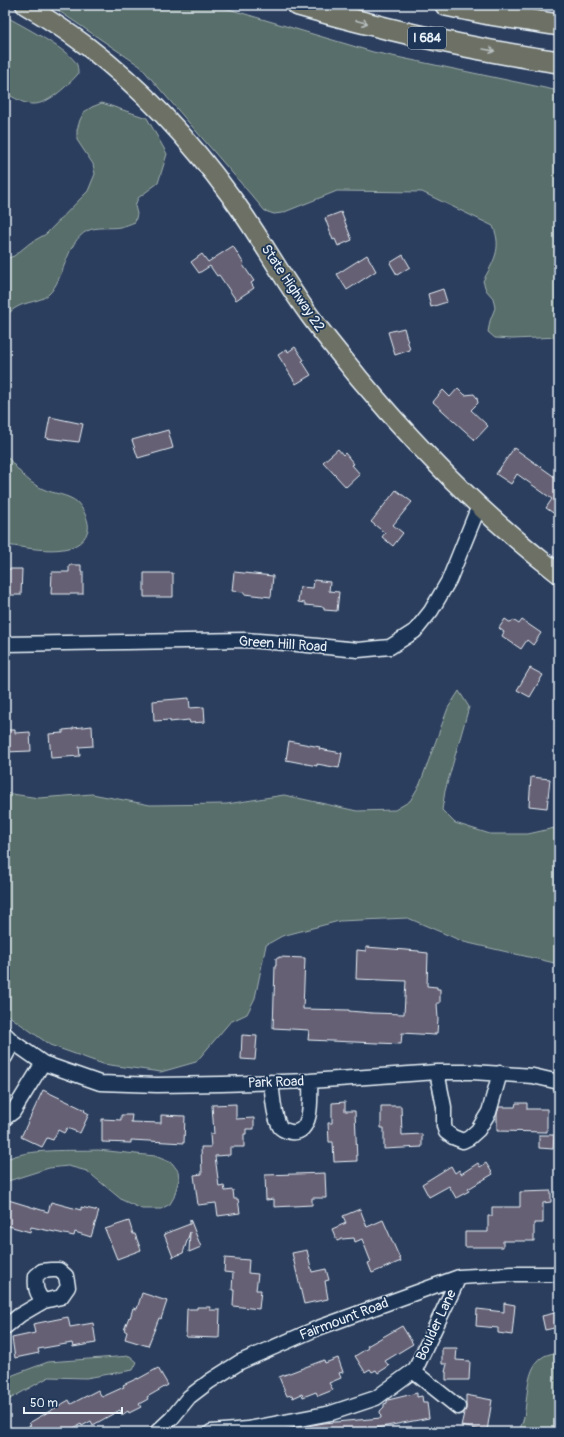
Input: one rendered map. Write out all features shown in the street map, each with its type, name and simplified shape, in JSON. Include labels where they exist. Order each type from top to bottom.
[{"type":"highway","name":"I 684","points":[[298,5],[414,35],[559,62]]},
{"type":"highway","points":[[446,5],[559,26]]},
{"type":"main road","name":"State Highway 22","points":[[25,5],[57,25],[88,48],[120,73],[151,102],[207,164],[233,199],[310,316],[340,355],[407,433],[443,472],[479,506],[559,574]]},
{"type":"street","name":"Green Hill Road","points":[[5,644],[245,640],[358,650],[390,647],[416,631],[431,611],[449,580],[479,506]]},
{"type":"street","points":[[5,1057],[9,1038]]},
{"type":"street","name":"Park Road","points":[[9,1038],[43,1063],[100,1083],[157,1085],[310,1081],[437,1072],[500,1073],[533,1076],[559,1082]]},
{"type":"street","points":[[5,1118],[13,1112],[43,1063]]},
{"type":"street","points":[[437,1072],[444,1107],[444,1126],[446,1132],[463,1141],[478,1130],[489,1112],[500,1073]]},
{"type":"street","points":[[271,1082],[280,1128],[295,1132],[300,1130],[308,1120],[310,1105],[310,1081]]},
{"type":"street","name":"Fairmount Road","points":[[157,1432],[176,1413],[189,1397],[210,1381],[240,1362],[318,1328],[459,1277],[512,1274],[559,1274]]},
{"type":"street","name":"Boulder Lane","points":[[211,1432],[248,1429],[331,1413],[376,1398],[413,1372],[416,1368],[459,1277]]},
{"type":"street","points":[[5,1327],[44,1301]]},
{"type":"street","name":"Boulder Lane","points":[[413,1372],[458,1407]]},
{"type":"green space","points":[[50,5],[215,5],[373,52],[559,91],[559,337],[513,339],[495,338],[488,332],[495,308],[493,298],[486,290],[483,281],[496,255],[497,242],[493,226],[422,192],[337,191],[282,213],[274,214],[265,211],[140,66]]},
{"type":"green space","points":[[5,16],[56,46],[73,59],[77,65],[78,74],[58,93],[46,101],[30,104],[5,93]]},
{"type":"green space","points":[[102,103],[147,118],[167,154],[158,183],[138,198],[135,206],[137,214],[135,222],[116,228],[91,229],[80,236],[70,252],[54,288],[49,294],[39,300],[15,308],[5,319],[5,259],[14,256],[30,243],[46,234],[88,191],[95,174],[93,164],[77,140],[77,130],[84,112]]},
{"type":"green space","points":[[5,454],[22,474],[37,486],[47,491],[69,497],[77,502],[84,511],[88,523],[88,530],[83,540],[75,546],[52,550],[5,545]]},
{"type":"green space","points":[[459,691],[469,707],[445,791],[442,810],[455,823],[490,834],[528,834],[559,827],[559,964],[464,942],[408,918],[339,921],[282,936],[266,945],[255,998],[247,1014],[230,1022],[196,1062],[161,1072],[103,1064],[50,1045],[5,1013],[5,793],[39,798],[92,794],[150,805],[227,804],[284,795],[357,811],[395,810],[410,801],[420,784],[448,708]]},
{"type":"green space","points":[[98,1150],[155,1156],[172,1163],[178,1171],[179,1179],[174,1197],[170,1204],[161,1209],[142,1209],[122,1200],[87,1171],[68,1166],[49,1168],[5,1182],[5,1160],[14,1156],[50,1151]]},
{"type":"green space","points":[[559,1353],[559,1432],[515,1432],[521,1426],[524,1416],[530,1375],[536,1364],[545,1356]]},
{"type":"green space","points":[[130,1356],[137,1362],[133,1370],[86,1378],[49,1377],[8,1400],[5,1397],[5,1381],[13,1375],[48,1362]]},
{"type":"building","points":[[341,212],[352,240],[338,246],[335,239],[333,240],[325,218]]},
{"type":"building","points":[[233,246],[244,264],[243,265],[254,281],[251,283],[254,288],[236,300],[219,275],[217,276],[210,266],[199,273],[191,262],[202,254],[208,262]]},
{"type":"building","points":[[367,255],[376,271],[347,290],[337,274]]},
{"type":"building","points":[[403,255],[410,267],[397,275],[390,263]]},
{"type":"building","points":[[443,289],[447,302],[431,307],[428,294]]},
{"type":"building","points":[[404,328],[410,350],[395,355],[388,332]]},
{"type":"building","points":[[295,347],[304,360],[302,361],[311,375],[296,384],[278,355],[287,349],[288,352]]},
{"type":"building","points":[[458,388],[465,395],[474,394],[478,403],[471,410],[488,426],[475,440],[433,402],[443,390],[450,397]]},
{"type":"building","points":[[50,417],[83,424],[79,442],[46,438]]},
{"type":"building","points":[[168,430],[173,448],[138,458],[132,440]]},
{"type":"building","points":[[514,448],[559,480],[559,517],[546,508],[552,499],[517,474],[511,484],[496,474]]},
{"type":"building","points":[[338,449],[343,455],[345,453],[354,464],[352,465],[360,474],[346,487],[323,462]]},
{"type":"building","points":[[396,490],[412,502],[393,525],[403,533],[393,546],[382,537],[385,533],[371,522]]},
{"type":"building","points":[[69,565],[81,565],[81,571],[83,571],[83,594],[51,594],[52,572],[69,572]]},
{"type":"building","points":[[5,569],[22,569],[21,595],[9,595],[9,590],[5,590]]},
{"type":"building","points":[[234,572],[273,576],[271,597],[232,591]]},
{"type":"building","points":[[144,573],[173,573],[173,597],[144,597]]},
{"type":"building","points":[[314,580],[330,582],[329,591],[339,592],[337,611],[324,610],[324,607],[305,605],[305,603],[298,602],[300,587],[313,588]]},
{"type":"building","points":[[505,619],[511,623],[513,620],[519,624],[522,620],[541,633],[533,645],[527,640],[521,649],[502,636],[504,632],[499,628]]},
{"type":"building","points":[[530,668],[543,675],[530,697],[517,690]]},
{"type":"building","points":[[189,698],[190,708],[204,707],[205,722],[190,723],[189,720],[170,722],[170,720],[154,721],[153,701]]},
{"type":"building","points":[[92,726],[93,746],[79,747],[80,756],[51,758],[49,734],[63,733],[63,730]]},
{"type":"building","points":[[5,730],[15,730],[15,733],[30,732],[31,751],[5,752]]},
{"type":"building","points":[[289,741],[342,753],[339,768],[317,764],[317,766],[286,760]]},
{"type":"building","points":[[531,777],[550,779],[547,808],[529,806]]},
{"type":"building","points":[[366,947],[428,953],[427,986],[437,987],[437,989],[440,989],[440,1003],[437,1003],[437,1033],[435,1033],[435,1035],[402,1033],[401,1044],[308,1040],[309,1030],[273,1028],[275,966],[276,958],[279,957],[305,958],[303,1009],[349,1010],[372,1013],[404,1014],[406,981],[356,979],[357,950],[366,951]]},
{"type":"building","points":[[242,1035],[257,1036],[255,1060],[241,1059]]},
{"type":"building","points":[[43,1090],[85,1110],[84,1111],[89,1114],[80,1133],[67,1128],[64,1133],[58,1130],[53,1140],[47,1138],[42,1147],[21,1137]]},
{"type":"building","points":[[345,1102],[345,1111],[355,1111],[357,1161],[334,1162],[333,1142],[329,1142],[328,1123],[332,1123],[332,1103]]},
{"type":"building","points":[[516,1103],[527,1103],[527,1109],[547,1109],[547,1132],[497,1131],[497,1114],[499,1107],[515,1107]]},
{"type":"building","points":[[236,1104],[236,1119],[254,1118],[254,1129],[246,1129],[246,1134],[244,1134],[244,1147],[230,1147],[230,1155],[215,1156],[219,1187],[224,1186],[225,1191],[233,1190],[234,1199],[238,1199],[240,1213],[218,1216],[216,1203],[198,1205],[194,1175],[202,1174],[201,1147],[211,1147],[210,1134],[214,1134],[212,1105]]},
{"type":"building","points":[[381,1106],[401,1106],[402,1135],[422,1134],[422,1147],[384,1149],[384,1128],[381,1128]]},
{"type":"building","points":[[121,1115],[132,1115],[131,1122],[161,1123],[161,1115],[185,1116],[184,1143],[131,1140],[131,1143],[102,1142],[102,1119],[121,1120]]},
{"type":"building","points":[[539,1135],[554,1135],[553,1149],[539,1148]]},
{"type":"building","points":[[478,1163],[480,1167],[486,1163],[493,1174],[468,1189],[469,1191],[456,1198],[449,1186],[429,1197],[422,1184],[451,1166],[455,1173],[459,1170],[461,1174]]},
{"type":"building","points":[[325,1173],[326,1198],[312,1198],[312,1205],[274,1207],[274,1199],[266,1200],[265,1175]]},
{"type":"building","points":[[551,1191],[551,1202],[543,1203],[543,1223],[534,1223],[534,1241],[503,1241],[503,1247],[465,1247],[465,1232],[488,1232],[488,1216],[492,1216],[492,1207],[520,1207],[520,1192]]},
{"type":"building","points":[[5,1199],[48,1212],[51,1202],[81,1210],[81,1207],[99,1211],[91,1237],[75,1232],[74,1236],[31,1227],[30,1232],[5,1225]]},
{"type":"building","points":[[360,1209],[367,1227],[383,1220],[401,1261],[372,1273],[368,1263],[371,1262],[362,1239],[355,1242],[354,1238],[337,1241],[332,1229],[346,1223],[343,1216]]},
{"type":"building","points":[[190,1219],[201,1247],[189,1252],[190,1232],[183,1253],[173,1257],[164,1234],[190,1224]]},
{"type":"building","points":[[129,1221],[133,1234],[135,1234],[141,1250],[117,1259],[105,1229]]},
{"type":"building","points":[[307,1250],[312,1272],[326,1269],[329,1280],[325,1281],[328,1299],[304,1304],[292,1253]]},
{"type":"building","points":[[225,1258],[249,1260],[248,1273],[258,1274],[256,1290],[261,1290],[259,1309],[233,1306],[233,1273],[224,1272]]},
{"type":"building","points":[[142,1293],[167,1301],[161,1319],[159,1318],[148,1346],[125,1339],[127,1332],[124,1330],[133,1308],[137,1309]]},
{"type":"building","points":[[504,1303],[515,1305],[512,1335],[498,1333],[498,1328],[476,1326],[477,1309],[504,1312]]},
{"type":"building","points":[[197,1307],[210,1307],[210,1310],[220,1310],[219,1338],[186,1337],[187,1309],[197,1309]]},
{"type":"building","points":[[559,1312],[559,1327],[545,1330],[542,1316]]},
{"type":"building","points":[[68,1317],[70,1327],[93,1323],[96,1343],[73,1347],[72,1343],[38,1349],[39,1353],[15,1358],[12,1338],[35,1333],[33,1324]]},
{"type":"building","points":[[402,1326],[413,1344],[385,1361],[389,1366],[378,1373],[376,1370],[372,1372],[370,1369],[365,1372],[355,1356],[368,1348],[367,1346]]},
{"type":"building","points":[[442,1348],[457,1348],[456,1360],[470,1361],[469,1380],[446,1380],[445,1372],[447,1364],[442,1364]]},
{"type":"building","points":[[338,1358],[343,1372],[339,1373],[341,1378],[329,1383],[333,1390],[318,1396],[316,1392],[303,1397],[302,1394],[293,1398],[292,1395],[287,1396],[279,1377],[324,1360],[325,1363]]},
{"type":"building","points":[[158,1368],[168,1385],[147,1397],[148,1399],[139,1404],[141,1407],[129,1413],[128,1411],[122,1415],[120,1410],[93,1425],[91,1421],[82,1426],[81,1424],[66,1432],[18,1432],[31,1425],[29,1423],[69,1400],[71,1404],[98,1390],[102,1397],[124,1387],[123,1385]]},
{"type":"building","points":[[417,1393],[417,1397],[422,1396],[423,1403],[427,1403],[429,1418],[371,1429],[371,1432],[307,1432],[307,1426],[381,1418],[380,1411],[388,1400]]},
{"type":"building","points":[[466,1395],[492,1400],[487,1431],[461,1426],[466,1409]]}]
